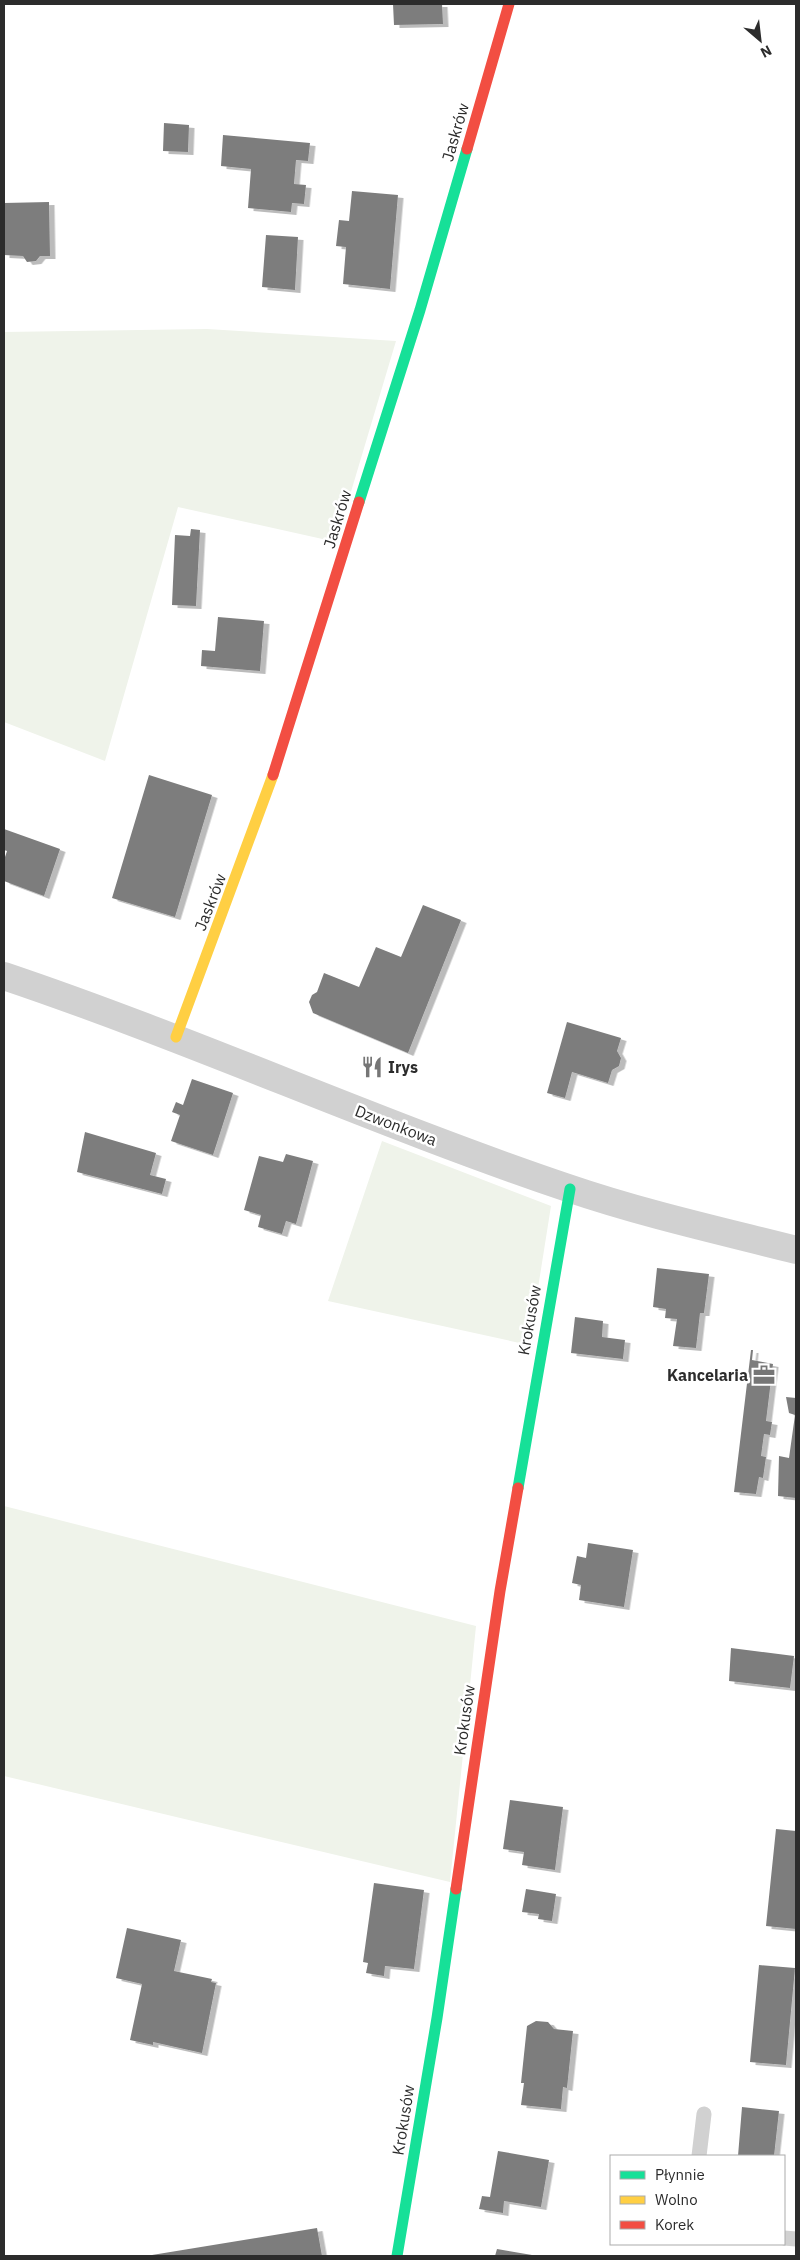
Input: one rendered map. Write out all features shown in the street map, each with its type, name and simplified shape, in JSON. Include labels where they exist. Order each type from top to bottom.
[{"type":"street","name":"Jaskrów","points":[[176,1037],[266,801],[420,310],[509,4]]},
{"type":"street","name":"Dzwonkowa","points":[[4,976],[176,1037],[384,1121],[570,1189],[796,1250]]},
{"type":"street","name":"Krokusów","points":[[398,2256],[438,2009],[500,1591],[570,1189]]},
{"type":"lane","points":[[699,2155],[704,2114]]},
{"type":"shaded area","points":[[207,329],[396,341],[336,542],[178,507],[105,761],[4,722],[4,332]]},
{"type":"shaded area","points":[[382,1141],[551,1206],[529,1345],[328,1301]]},
{"type":"shaded area","points":[[4,1506],[476,1626],[450,1882],[4,1776]]},
{"type":"building","points":[[393,4],[442,4],[443,24],[394,25]]},
{"type":"building","points":[[164,123],[189,125],[188,152],[163,151]]},
{"type":"building","points":[[223,135],[310,143],[308,161],[296,160],[294,184],[306,185],[304,204],[292,203],[291,212],[248,208],[251,169],[221,166]]},
{"type":"building","points":[[352,191],[398,195],[390,289],[343,284],[346,247],[336,246],[339,220],[349,221]]},
{"type":"building","points":[[49,202],[50,256],[40,256],[36,261],[27,262],[23,256],[4,255],[4,203]]},
{"type":"building","points":[[266,235],[298,237],[295,290],[262,287]]},
{"type":"building","points":[[191,529],[200,530],[196,606],[172,605],[175,535],[190,536]]},
{"type":"building","points":[[218,617],[264,621],[260,671],[201,666],[202,650],[215,651]]},
{"type":"building","points":[[149,775],[212,795],[175,917],[112,898]]},
{"type":"building","points":[[4,829],[60,849],[44,896],[4,881],[4,860],[7,851],[4,850]]},
{"type":"building","points":[[423,905],[461,920],[408,1053],[313,1013],[309,1002],[312,995],[317,992],[324,973],[359,987],[376,947],[401,957]]},
{"type":"building","points":[[567,1022],[621,1038],[617,1051],[621,1058],[619,1066],[612,1070],[608,1083],[572,1072],[565,1098],[547,1093]]},
{"type":"building","points":[[192,1079],[233,1093],[213,1155],[171,1141],[180,1115],[172,1112],[176,1102],[183,1105]]},
{"type":"building","points":[[85,1132],[156,1153],[150,1175],[166,1179],[162,1194],[77,1172]]},
{"type":"building","points":[[286,1154],[313,1161],[296,1224],[286,1221],[282,1234],[258,1227],[261,1215],[244,1210],[259,1156],[283,1162]]},
{"type":"building","points":[[657,1268],[709,1274],[704,1313],[700,1313],[696,1348],[673,1346],[677,1319],[665,1318],[666,1309],[653,1307]]},
{"type":"building","points":[[575,1317],[603,1321],[602,1337],[625,1340],[623,1359],[571,1353]]},
{"type":"building","points":[[751,1350],[753,1350],[752,1360],[773,1364],[766,1421],[772,1422],[770,1435],[764,1434],[761,1456],[766,1457],[763,1478],[759,1477],[756,1494],[734,1492]]},
{"type":"building","points":[[786,1397],[796,1398],[796,1498],[778,1496],[779,1456],[789,1458],[795,1415],[789,1413]]},
{"type":"building","points":[[588,1543],[633,1550],[624,1607],[579,1600],[581,1585],[572,1583],[577,1556],[586,1558]]},
{"type":"building","points":[[731,1648],[794,1656],[790,1688],[729,1681]]},
{"type":"building","points":[[510,1800],[563,1807],[555,1870],[522,1865],[524,1852],[503,1849]]},
{"type":"building","points":[[776,1829],[796,1831],[796,1929],[766,1926]]},
{"type":"building","points":[[374,1883],[424,1890],[414,1969],[385,1966],[384,1976],[366,1973],[368,1963],[363,1962]]},
{"type":"building","points":[[526,1889],[556,1894],[552,1921],[538,1919],[539,1914],[522,1912]]},
{"type":"building","points":[[127,1928],[181,1940],[174,1971],[212,1979],[211,1982],[216,1983],[202,2053],[153,2042],[153,2045],[130,2040],[142,1984],[116,1978]]},
{"type":"building","points":[[759,1965],[795,1968],[786,2065],[750,2062]]},
{"type":"building","points":[[536,2021],[548,2022],[554,2029],[573,2031],[567,2088],[563,2087],[561,2109],[521,2105],[524,2083],[521,2083],[527,2026]]},
{"type":"building","points":[[742,2107],[779,2111],[774,2155],[738,2155]]},
{"type":"building","points":[[498,2151],[549,2160],[541,2207],[504,2201],[503,2213],[479,2209],[482,2196],[490,2197]]},
{"type":"building","points":[[317,2228],[322,2256],[152,2256],[152,2255]]},
{"type":"building","points":[[497,2249],[532,2255],[532,2256],[495,2256]]},
{"type":"traffic: fast","points":[[359,502],[420,310],[467,149]]},
{"type":"traffic: fast","points":[[518,1488],[570,1189]]},
{"type":"traffic: fast","points":[[397,2256],[437,2018],[456,1889]]},
{"type":"traffic: slow","points":[[176,1037],[273,775]]},
{"type":"traffic: jam","points":[[467,149],[509,4]]},
{"type":"traffic: jam","points":[[273,775],[359,502]]},
{"type":"traffic: jam","points":[[456,1889],[500,1591],[518,1488]]},
{"type":"place","name":"Irys","points":[[372,1067]]},
{"type":"place","name":"Kancelaria","points":[[764,1375]]}]
